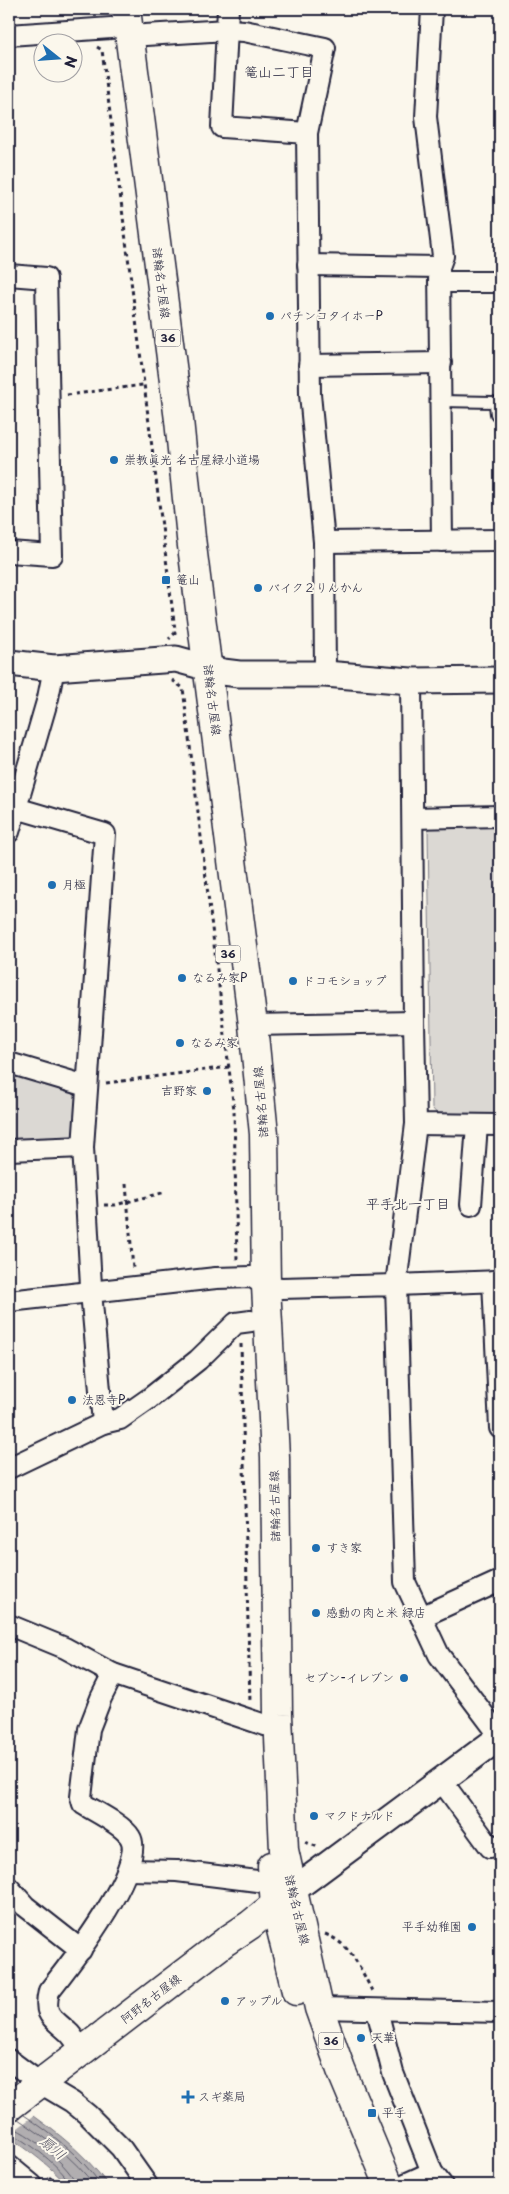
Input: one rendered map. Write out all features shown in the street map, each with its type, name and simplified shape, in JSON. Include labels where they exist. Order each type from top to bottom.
[{"type":"main road","name":"諸輪名古屋線","points":[[114,26],[179,420],[199,666],[201,727],[246,1106],[250,1271],[275,1457],[281,1805],[284,1850],[280,1893],[340,2070],[389,2185]]},
{"type":"main road","name":"諸輪名古屋線","points":[[199,666],[254,1025],[264,1134],[246,1331],[258,1715],[280,1893],[297,1996],[330,2089],[371,2185]]},
{"type":"main road","name":"阿野名古屋線","points":[[24,2095],[82,2052],[280,1893]]},
{"type":"street","points":[[228,9],[222,127],[307,133]]},
{"type":"street","points":[[432,9],[426,117],[443,256],[439,274],[442,541]]},
{"type":"street","points":[[9,35],[114,26],[227,30],[244,31],[325,48],[307,133],[309,365],[311,416],[324,542],[325,674]]},
{"type":"street","points":[[308,265],[439,274],[500,282]]},
{"type":"street","points":[[9,275],[46,278],[52,555],[9,552]]},
{"type":"street","points":[[309,365],[441,364]]},
{"type":"street","points":[[324,542],[500,540]]},
{"type":"street","points":[[9,663],[54,668],[176,660],[238,674],[325,674],[411,681],[500,680]]},
{"type":"street","points":[[9,832],[48,698],[54,668]]},
{"type":"street","points":[[128,1870],[177,1870],[280,1893],[441,1780],[500,1736],[439,1655],[405,1582],[396,1285],[416,1124],[411,681]]},
{"type":"street","points":[[16,808],[105,834],[83,1147],[103,1423]]},
{"type":"street","points":[[413,818],[500,816]]},
{"type":"street","points":[[254,1025],[414,1022]]},
{"type":"street","points":[[9,1063],[86,1086]]},
{"type":"street","points":[[416,1124],[500,1124]]},
{"type":"street","points":[[471,1205],[477,1125]]},
{"type":"street","points":[[9,1150],[83,1147]]},
{"type":"street","points":[[9,1300],[216,1278],[250,1271],[281,1288],[497,1281],[500,1428]]},
{"type":"street","points":[[9,1468],[103,1423],[120,1418],[150,1398],[198,1360],[236,1323],[246,1331]]},
{"type":"street","points":[[421,1617],[500,1581]]},
{"type":"street","points":[[9,1625],[65,1648],[113,1674],[258,1715]]},
{"type":"street","points":[[82,2052],[70,2033],[48,2014],[46,2003],[49,1991],[99,1923],[128,1870],[132,1854],[132,1838],[126,1831],[83,1804],[81,1797],[89,1729],[113,1674]]},
{"type":"street","points":[[441,1780],[495,1846]]},
{"type":"street","points":[[9,1888],[25,1906],[80,1950]]},
{"type":"street","points":[[319,2008],[500,2012]]},
{"type":"street","points":[[378,2010],[393,2073],[437,2179],[403,2185]]},
{"type":"street","points":[[9,2060],[24,2095],[72,2102],[121,2148],[148,2185]]},
{"type":"street","points":[[9,2166],[32,2185]]},
{"type":"lane","points":[[441,400],[492,402],[495,405],[496,414]]},
{"type":"path","points":[[114,26],[102,50],[143,385],[176,630],[164,646]]},
{"type":"path","points":[[50,397],[143,385]]},
{"type":"path","points":[[168,677],[183,688],[187,703],[234,1110],[237,1252],[250,1271]]},
{"type":"path","points":[[86,1086],[229,1067]]},
{"type":"path","points":[[126,1184],[134,1287]]},
{"type":"path","points":[[97,1206],[166,1192]]},
{"type":"path","points":[[237,1252],[250,1271]]},
{"type":"path","points":[[246,1331],[258,1715]]},
{"type":"path","points":[[304,1842],[322,1848]]},
{"type":"path","points":[[322,1933],[344,1944],[364,1975],[378,2010]]},
{"type":"shaded area","points":[[500,823],[500,1116],[440,1117],[432,1108],[428,829],[432,824]]},
{"type":"shaded area","points":[[9,1067],[76,1087],[80,1096],[78,1132],[70,1142],[9,1145]]},
{"type":"water","name":"扇川","points":[[9,2099],[75,2148],[108,2185],[67,2185],[40,2159],[9,2137]]},
{"type":"pier","points":[[9,2096],[36,2114],[9,2135]]},
{"type":"place","name":"パチンコタイホーP","points":[[270,316]]},
{"type":"place","name":"崇教眞光 名古屋緑小道場","points":[[114,460]]},
{"type":"place","name":"篭山","points":[[166,580]]},
{"type":"place","name":"バイク２りんかん","points":[[258,588]]},
{"type":"place","name":"月極","points":[[52,885]]},
{"type":"place","name":"なるみ家P","points":[[182,978]]},
{"type":"place","name":"ドコモショップ","points":[[293,981]]},
{"type":"place","name":"なるみ家","points":[[180,1043]]},
{"type":"place","name":"吉野家","points":[[207,1091]]},
{"type":"place","name":"法恩寺P","points":[[72,1400]]},
{"type":"place","name":"すき家","points":[[316,1548]]},
{"type":"place","name":"感動の肉と米 緑店","points":[[316,1613]]},
{"type":"place","name":"セブン-イレブン","points":[[404,1678]]},
{"type":"place","name":"マクドナルド","points":[[314,1816]]},
{"type":"place","name":"平手幼稚園","points":[[472,1927]]},
{"type":"place","name":"アップル","points":[[225,2001]]},
{"type":"place","name":"天華","points":[[361,2038]]},
{"type":"place","name":"スギ薬局","points":[[188,2097]]},
{"type":"place","name":"平手","points":[[372,2113]]},
{"type":"district","name":"篭山二丁目","points":[[279,72]]},
{"type":"district","name":"平手北一丁目","points":[[408,1204]]}]
